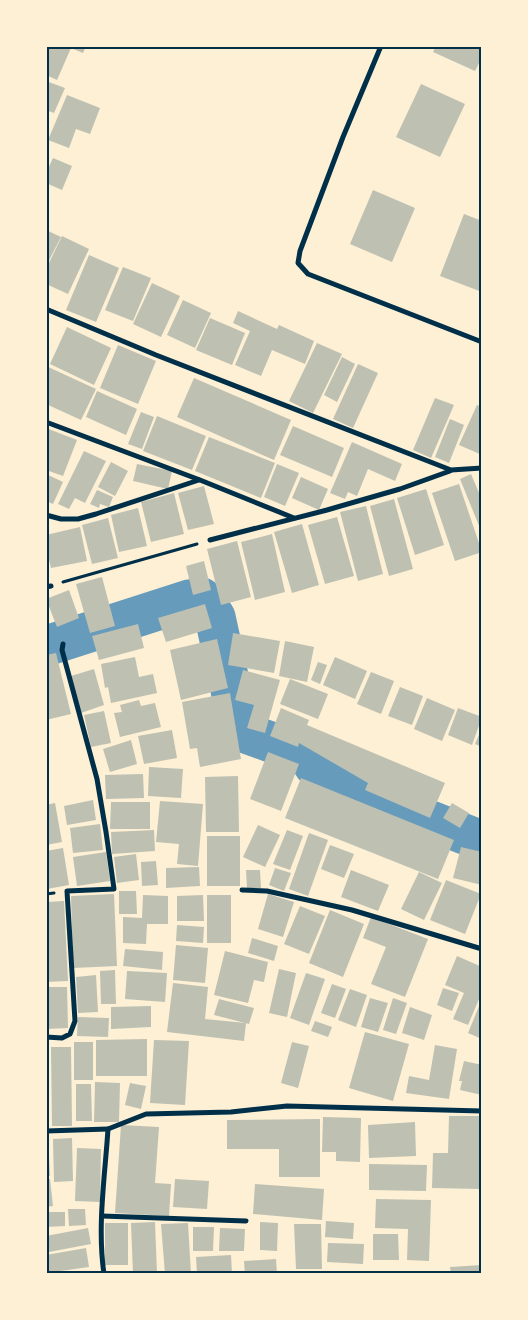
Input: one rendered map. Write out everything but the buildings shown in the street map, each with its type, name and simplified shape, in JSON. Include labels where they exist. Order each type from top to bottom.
[{"type":"street","points":[[381,46],[342,136],[300,251],[298,263],[308,274],[482,342]]},
{"type":"street","points":[[46,309],[156,355],[451,470]]},
{"type":"street","points":[[46,422],[200,480],[294,518]]},
{"type":"street","points":[[210,540],[328,510],[400,489],[451,470],[482,468]]},
{"type":"street","points":[[46,515],[61,519],[78,519],[200,480]]},
{"type":"street","points":[[46,1037],[62,1038],[70,1034],[75,1020],[67,891],[114,889],[97,780],[62,650],[63,644]]},
{"type":"street","points":[[242,890],[267,891],[352,910],[482,949]]},
{"type":"street","points":[[46,1131],[108,1129],[146,1114],[232,1112],[287,1106],[482,1111]]},
{"type":"street","points":[[104,1274],[101,1256],[102,1216],[108,1129]]},
{"type":"street","points":[[102,1216],[246,1221]]},
{"type":"path","points":[[48,586],[210,540]]},
{"type":"waterway","points":[[46,646],[189,600],[202,598],[215,617],[240,731],[307,755],[315,767],[356,786],[362,794],[482,841]]}]
